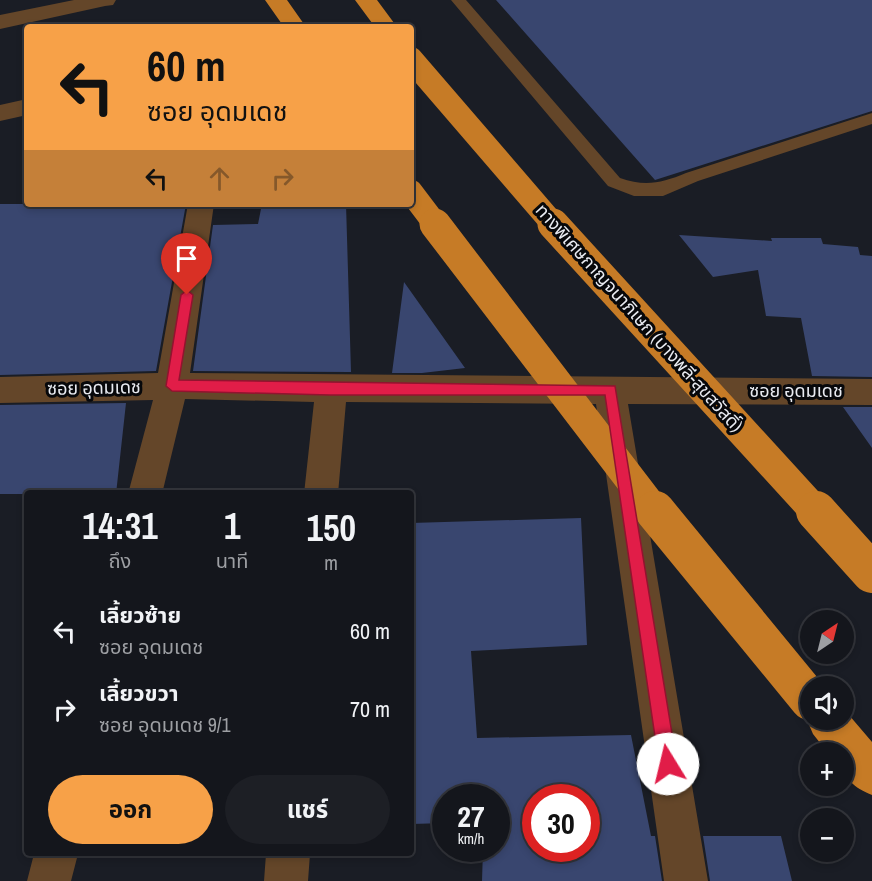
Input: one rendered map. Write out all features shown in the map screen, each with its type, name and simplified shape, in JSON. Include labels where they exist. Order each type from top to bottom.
[{"type":"highway","points":[[276,0],[293,24]]},
{"type":"highway","points":[[366,0],[384,24]]},
{"type":"highway","name":"ทางพิเศษกาญจนาภิเษก (บางพลี-สุขสวัสดิ์)","points":[[414,63],[519,187],[872,573]]},
{"type":"highway","points":[[414,196],[658,516],[800,688]]},
{"type":"highway","points":[[835,730],[872,774]]},
{"type":"street","points":[[0,22],[105,0]]},
{"type":"street","points":[[0,113],[24,108]]},
{"type":"street","points":[[146,490],[172,386],[201,207]]},
{"type":"street","name":"ซอย อุดมเดช","points":[[0,390],[172,386],[872,392]]},
{"type":"street","points":[[321,490],[330,389]]},
{"type":"street","points":[[610,390],[686,881]]},
{"type":"street","points":[[49,881],[55,856]]},
{"type":"street","points":[[286,881],[288,856]]},
{"type":"lane","points":[[458,0],[614,182],[634,190],[663,190],[692,177],[872,118]]},
{"type":"building","points":[[496,0],[872,0],[872,111],[655,180]]},
{"type":"building","points":[[0,204],[24,204],[24,207],[185,207],[156,371],[0,375]]},
{"type":"building","points":[[261,207],[346,207],[351,372],[193,371],[213,225],[258,224]]},
{"type":"building","points":[[679,235],[772,241],[771,238],[821,238],[823,244],[858,247],[860,255],[872,256],[872,377],[812,376],[801,318],[766,316],[758,270],[713,277]]},
{"type":"building","points":[[404,282],[465,368],[422,373],[392,373]]},
{"type":"building","points":[[126,403],[116,490],[24,490],[24,494],[0,494],[0,405]]},
{"type":"building","points":[[843,407],[872,407],[872,448]]},
{"type":"building","points":[[581,518],[587,645],[471,651],[477,738],[631,735],[651,836],[655,836],[662,881],[482,881],[483,862],[510,862],[510,784],[432,784],[432,823],[414,824],[414,523]]},
{"type":"building","points":[[703,836],[781,836],[792,881],[710,881]]},
{"type":"route","points":[[187,295],[172,386],[610,390],[668,764]]}]
